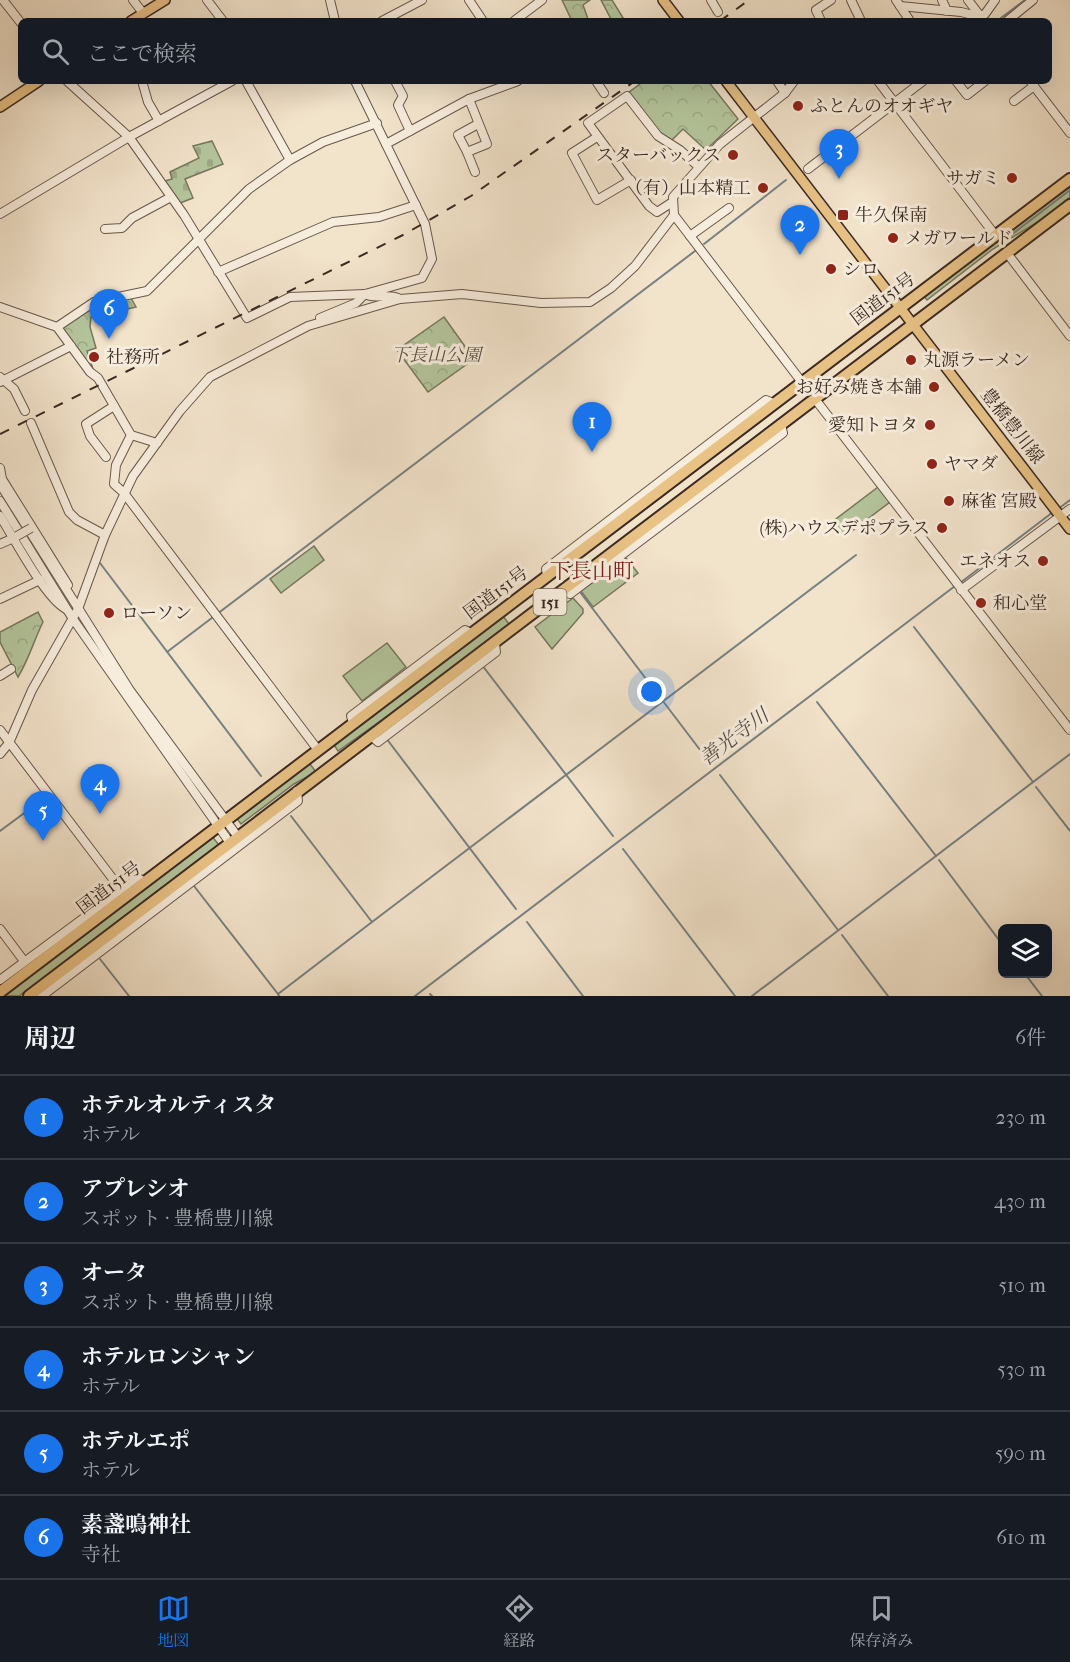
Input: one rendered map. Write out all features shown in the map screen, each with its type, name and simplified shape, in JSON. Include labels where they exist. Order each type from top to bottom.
[{"type":"highway","name":"国道151号","points":[[0,992],[801,381],[1070,179]]},
{"type":"highway","name":"国道151号","points":[[29,996],[297,791],[565,591],[1070,205]]},
{"type":"main road","points":[[136,18],[165,0]]},
{"type":"main road","points":[[663,0],[678,18]]},
{"type":"main road","points":[[0,107],[34,84]]},
{"type":"main road","name":"豊橋豊川線","points":[[728,84],[1070,529]]},
{"type":"street","points":[[3,0],[18,19]]},
{"type":"street","points":[[133,0],[143,14]]},
{"type":"street","points":[[207,0],[221,18]]},
{"type":"street","points":[[330,0],[334,18]]},
{"type":"street","points":[[388,18],[422,0]]},
{"type":"street","points":[[469,0],[481,18]]},
{"type":"street","points":[[518,18],[543,0]]},
{"type":"street","points":[[711,0],[718,12]]},
{"type":"street","points":[[820,18],[816,10],[831,0]]},
{"type":"street","points":[[851,0],[860,18]]},
{"type":"street","points":[[942,0],[947,11]]},
{"type":"street","points":[[968,0],[981,18]]},
{"type":"street","points":[[983,18],[995,0]]},
{"type":"street","points":[[1011,18],[1033,0]]},
{"type":"street","points":[[898,3],[978,18]]},
{"type":"street","points":[[898,3],[908,18]]},
{"type":"street","points":[[70,84],[129,137],[171,197],[247,318],[290,297],[366,294],[422,278],[430,268],[432,259],[429,237],[416,205],[357,84]]},
{"type":"street","points":[[143,84],[148,102],[159,121]]},
{"type":"street","points":[[0,214],[129,137],[227,84]]},
{"type":"street","points":[[248,84],[290,160]]},
{"type":"street","points":[[397,84],[403,96],[398,105],[410,131]]},
{"type":"street","points":[[386,144],[469,99],[510,84]]},
{"type":"street","points":[[598,84],[604,93]]},
{"type":"street","points":[[779,84],[785,93]]},
{"type":"street","points":[[792,84],[785,93],[720,144],[673,197],[671,203],[674,215],[801,381]]},
{"type":"street","points":[[881,84],[995,235]]},
{"type":"street","points":[[808,169],[919,84]]},
{"type":"street","points":[[958,84],[967,95],[981,84]]},
{"type":"street","points":[[1014,101],[1031,84]]},
{"type":"street","points":[[1033,84],[1070,133]]},
{"type":"street","points":[[671,203],[657,213],[649,206],[588,123],[627,96],[658,136],[680,150],[699,167]]},
{"type":"street","points":[[467,153],[487,144],[469,99]]},
{"type":"street","points":[[57,327],[94,302],[147,291],[249,189],[290,160],[323,142],[377,123]]},
{"type":"street","points":[[475,172],[458,135],[478,124]]},
{"type":"street","points":[[597,136],[572,153],[597,200],[632,180]]},
{"type":"street","points":[[105,229],[122,228],[132,218],[171,197]]},
{"type":"street","points":[[218,272],[333,222],[379,217],[416,205]]},
{"type":"street","points":[[690,236],[729,208]]},
{"type":"street","points":[[308,326],[400,299],[462,294],[541,303],[590,302],[625,277],[674,215]]},
{"type":"street","points":[[1007,253],[1070,336]]},
{"type":"street","points":[[366,294],[370,297],[386,295],[400,299]]},
{"type":"street","points":[[0,754],[9,743],[32,690],[73,620],[76,606],[124,493],[133,476],[157,443],[210,377],[327,315],[356,303],[366,294]]},
{"type":"street","points":[[0,307],[57,327],[90,372],[98,378],[131,435],[157,443]]},
{"type":"street","points":[[25,411],[14,389],[1,380],[71,346]]},
{"type":"street","points":[[815,399],[1070,730]]},
{"type":"street","points":[[106,458],[90,436],[86,424],[114,406]]},
{"type":"street","points":[[31,423],[69,512],[77,520],[105,535]]},
{"type":"street","points":[[131,435],[113,475],[114,484],[124,493],[318,750]]},
{"type":"street","points":[[0,468],[2,479],[72,591],[76,606]]},
{"type":"street","points":[[0,484],[136,698],[234,840]]},
{"type":"street","points":[[0,501],[73,620],[222,823]]},
{"type":"street","points":[[959,586],[1057,512],[1070,509]]},
{"type":"street","points":[[0,516],[57,605],[67,610]]},
{"type":"street","points":[[0,544],[32,527]]},
{"type":"street","points":[[0,599],[40,580]]},
{"type":"street","points":[[0,676],[11,669]]},
{"type":"street","points":[[0,730],[122,891]]},
{"type":"street","points":[[42,996],[298,801],[297,791]]},
{"type":"street","points":[[0,980],[138,878],[145,882]]},
{"type":"street","points":[[0,929],[24,961]]},
{"type":"green space","points":[[562,0],[590,0],[583,5],[588,18],[571,18]]},
{"type":"green space","points":[[601,0],[612,0],[623,18],[610,18]]},
{"type":"green space","points":[[640,84],[710,84],[738,119],[706,150],[683,129],[670,142],[660,134],[628,93]]},
{"type":"green space","points":[[212,141],[223,164],[185,179],[193,198],[180,203],[165,181],[172,179],[170,172],[199,158],[193,146]]},
{"type":"green space","points":[[1070,187],[1070,197],[1044,218],[993,249],[927,300],[922,294]]},
{"type":"green space","points":[[131,298],[136,307],[123,310],[115,322],[111,322],[108,314],[103,310],[91,317],[90,327],[96,348],[87,351],[95,375],[61,327],[96,304]]},
{"type":"green space","name":"下長山公園","points":[[444,317],[474,359],[428,392],[397,350]]},
{"type":"green space","points":[[878,487],[890,502],[844,537],[832,522]]},
{"type":"green space","points":[[314,546],[324,560],[281,593],[270,579]]},
{"type":"green space","points":[[626,558],[638,573],[593,607],[581,591]]},
{"type":"green space","points":[[573,598],[583,609],[583,613],[552,649],[535,627]]},
{"type":"green space","points":[[38,612],[43,622],[18,677],[0,642],[0,632]]},
{"type":"green space","points":[[503,616],[509,624],[407,702],[338,751],[332,742]]},
{"type":"green space","points":[[387,643],[406,667],[362,701],[343,676]]},
{"type":"green space","points":[[310,764],[316,772],[294,784],[241,824],[235,816]]},
{"type":"green space","points":[[211,835],[219,845],[19,996],[0,996]]},
{"type":"waterway","points":[[1001,18],[1025,0]]},
{"type":"waterway","points":[[808,164],[858,126]]},
{"type":"waterway","points":[[704,244],[786,180]]},
{"type":"waterway","points":[[1007,238],[1070,190]]},
{"type":"waterway","points":[[167,652],[695,251]]},
{"type":"waterway","name":"善光寺川","points":[[1058,509],[1070,500]]},
{"type":"waterway","name":"善光寺川","points":[[960,583],[1053,512]]},
{"type":"waterway","points":[[372,922],[856,555]]},
{"type":"waterway","points":[[100,563],[261,776]]},
{"type":"waterway","name":"善光寺川","points":[[415,996],[955,586]]},
{"type":"waterway","points":[[580,592],[710,763]]},
{"type":"waterway","points":[[914,627],[1033,782]]},
{"type":"waterway","points":[[482,665],[613,836]]},
{"type":"waterway","points":[[817,702],[936,856]]},
{"type":"waterway","points":[[386,738],[516,909]]},
{"type":"waterway","points":[[752,996],[1070,754]]},
{"type":"waterway","points":[[720,775],[838,930]]},
{"type":"waterway","points":[[1036,787],[1070,831]]},
{"type":"waterway","points":[[0,831],[46,797]]},
{"type":"waterway","points":[[279,996],[278,994],[372,922],[291,816]]},
{"type":"waterway","points":[[623,849],[735,996]]},
{"type":"waterway","points":[[939,860],[998,939]]},
{"type":"waterway","points":[[194,886],[278,994]]},
{"type":"waterway","points":[[527,922],[583,996]]},
{"type":"waterway","points":[[842,935],[888,996]]},
{"type":"waterway","points":[[100,959],[129,996]]},
{"type":"waterway","points":[[1028,978],[1042,996]]},
{"type":"railway","points":[[724,18],[749,0]]},
{"type":"railway","points":[[0,434],[403,235],[471,196],[631,84]]},
{"type":"place","name":"ふとんのオオギヤ","points":[[798,106]]},
{"type":"place","name":"スターバックス","points":[[733,155]]},
{"type":"place","name":"サガミ","points":[[1012,178]]},
{"type":"place","name":"オータ","points":[[839,179]]},
{"type":"place","name":"（有）山本精工","points":[[763,188]]},
{"type":"place","name":"牛久保南","points":[[843,215]]},
{"type":"place","name":"メガワールド","points":[[893,238]]},
{"type":"place","name":"アプレシオ","points":[[800,255]]},
{"type":"place","name":"シロ","points":[[831,269]]},
{"type":"place","name":"素盞鳴神社","points":[[109,339]]},
{"type":"place","name":"社務所","points":[[94,357]]},
{"type":"place","name":"丸源ラーメン","points":[[911,360]]},
{"type":"place","name":"お好み焼き本舗","points":[[934,387]]},
{"type":"place","name":"愛知トヨタ","points":[[930,425]]},
{"type":"place","name":"ホテルオルティスタ","points":[[592,452]]},
{"type":"place","name":"ヤマダ","points":[[932,464]]},
{"type":"place","name":"麻雀 宮殿","points":[[949,501]]},
{"type":"place","name":"(株)ハウスデポプラス","points":[[942,528]]},
{"type":"place","name":"エネオス","points":[[1043,561]]},
{"type":"place","name":"和心堂","points":[[981,603]]},
{"type":"place","name":"ローソン","points":[[109,613]]},
{"type":"place","name":"ホテルロンシャン","points":[[100,814]]},
{"type":"place","name":"ホテルエポ","points":[[43,841]]},
{"type":"district","name":"下長山町","points":[[592,571]]}]
